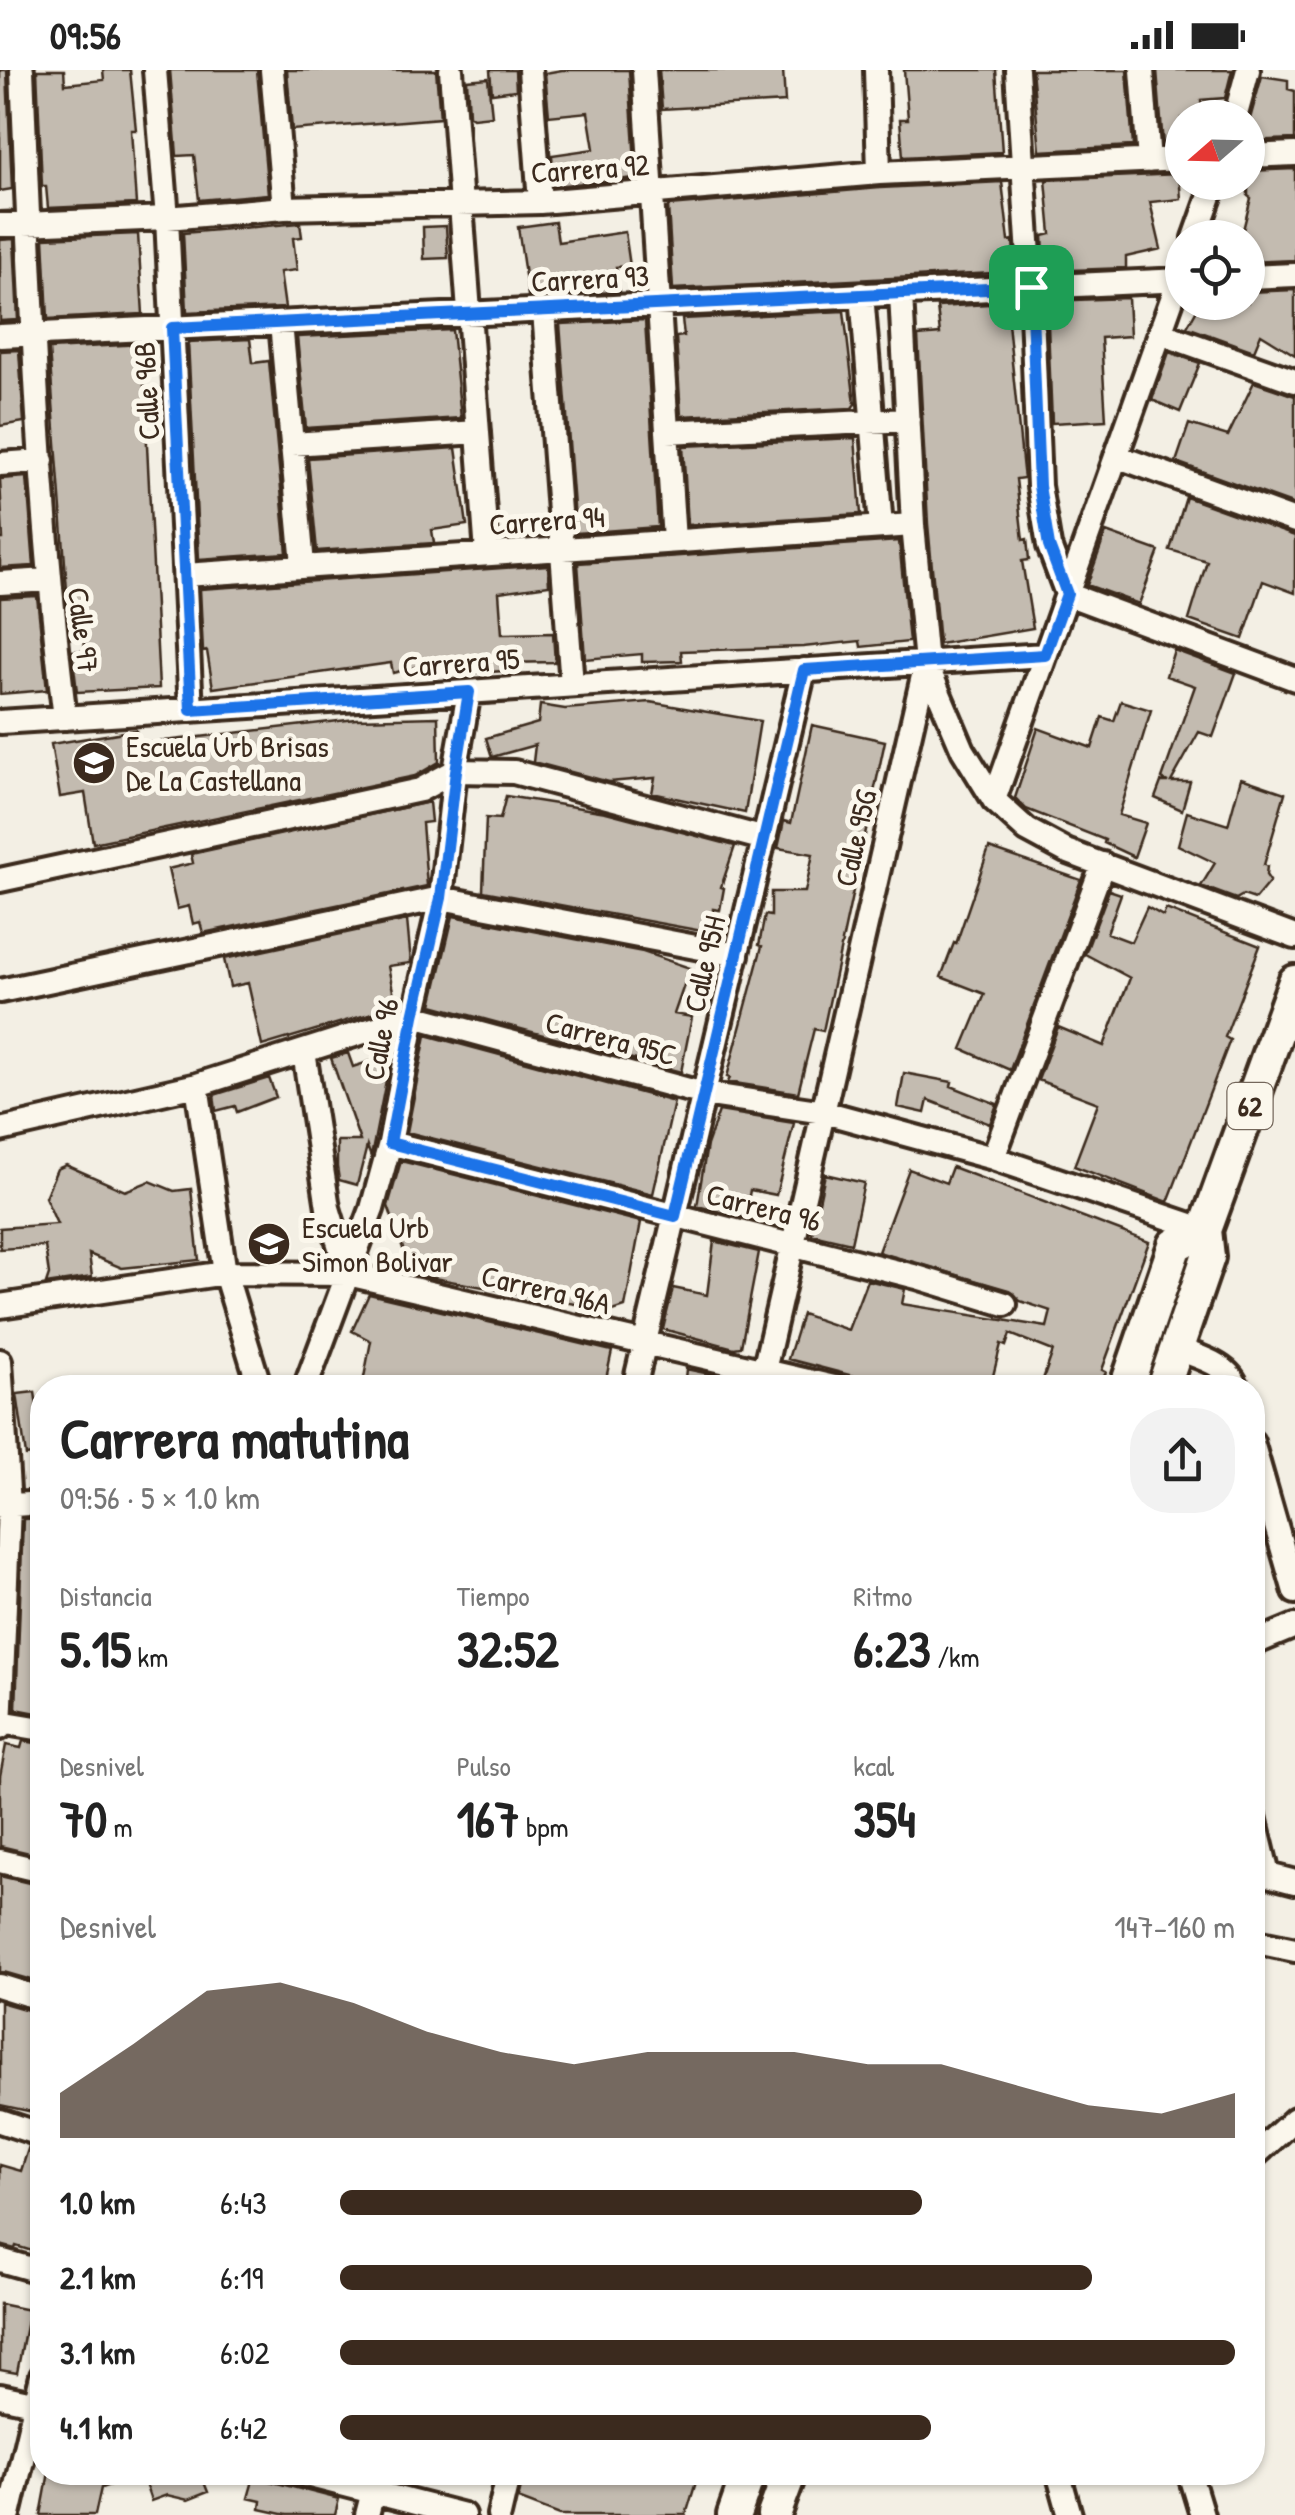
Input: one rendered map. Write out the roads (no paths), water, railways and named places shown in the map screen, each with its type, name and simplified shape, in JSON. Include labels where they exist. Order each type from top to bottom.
[{"type":"highway","name":"62","points":[[1167,1375],[1208,1256],[1205,1230],[1295,982]]},
{"type":"highway","points":[[1130,1375],[1174,1245],[1205,1230]]},
{"type":"highway","points":[[734,2515],[745,2485]]},
{"type":"highway","points":[[774,2515],[785,2485]]},
{"type":"street","name":"Calle 97","points":[[22,70],[32,335],[48,580],[65,718]]},
{"type":"street","name":"Calle 96B","points":[[155,70],[167,218],[191,710]]},
{"type":"street","points":[[272,70],[284,208]]},
{"type":"street","points":[[451,70],[487,554]]},
{"type":"street","points":[[530,70],[540,202]]},
{"type":"street","points":[[644,70],[674,541]]},
{"type":"street","points":[[876,70],[879,173]]},
{"type":"street","points":[[1017,70],[1039,486],[1049,546],[1067,594],[1295,679]]},
{"type":"street","points":[[1142,70],[1149,161]]},
{"type":"street","points":[[1240,100],[1248,70]]},
{"type":"street","points":[[1265,155],[1295,154]]},
{"type":"street","name":"Carrera 92","points":[[0,226],[284,208],[540,202],[879,173],[1165,160]]},
{"type":"street","points":[[1265,276],[1295,275]]},
{"type":"street","name":"Carrera 93","points":[[0,336],[1165,278]]},
{"type":"street","points":[[862,294],[880,527]]},
{"type":"street","name":"Calle 95G","points":[[763,1375],[926,663],[913,525],[901,294]]},
{"type":"street","points":[[544,311],[572,685]]},
{"type":"street","points":[[994,800],[1165,320]]},
{"type":"street","points":[[282,323],[302,565]]},
{"type":"street","points":[[1160,333],[1295,381]]},
{"type":"street","points":[[667,432],[908,420]]},
{"type":"street","points":[[292,444],[478,432]]},
{"type":"street","points":[[1116,456],[1295,521]]},
{"type":"street","points":[[0,464],[42,462]]},
{"type":"street","name":"Carrera 94","points":[[185,575],[913,525]]},
{"type":"street","points":[[0,583],[48,580]]},
{"type":"street","name":"Carrera 95","points":[[0,722],[1045,655]]},
{"type":"street","points":[[926,663],[962,750],[994,800],[1026,830],[1066,851],[1295,937]]},
{"type":"street","name":"Calle 95H","points":[[637,1375],[804,670]]},
{"type":"street","name":"Calle 96","points":[[310,1375],[372,1209],[390,1143],[441,898],[469,692]]},
{"type":"street","points":[[0,880],[420,790],[456,771],[514,772],[764,839]]},
{"type":"street","points":[[993,1158],[1104,864]]},
{"type":"street","points":[[0,991],[441,898],[737,955]]},
{"type":"street","points":[[0,1130],[197,1085],[414,1016]]},
{"type":"street","name":"Carrera 95C","points":[[414,1016],[704,1094],[824,1112],[993,1158],[1205,1230]]},
{"type":"street","points":[[304,1052],[328,1208],[348,1274]]},
{"type":"street","points":[[197,1085],[225,1273],[256,1375]]},
{"type":"street","name":"Carrera 96","points":[[390,1143],[917,1276],[1005,1304]]},
{"type":"street","name":"Carrera 96A","points":[[0,1306],[225,1273],[348,1274],[645,1342],[749,1375]]},
{"type":"street","points":[[1176,1348],[1219,1366],[1229,1375]]},
{"type":"street","points":[[0,1361],[4,1506],[0,1724],[30,1728]]},
{"type":"street","points":[[1265,1487],[1295,1592]]},
{"type":"street","points":[[4,1506],[30,1504]]},
{"type":"street","points":[[1265,1639],[1295,1626]]},
{"type":"street","points":[[0,1861],[30,1868]]},
{"type":"street","points":[[1265,1862],[1268,1875],[1295,1882]]},
{"type":"street","points":[[1265,1944],[1295,1950]]},
{"type":"street","points":[[0,1986],[30,1995]]},
{"type":"street","points":[[1265,2146],[1295,2118]]},
{"type":"street","points":[[0,2121],[30,2131]]},
{"type":"street","points":[[0,2260],[30,2269]]},
{"type":"street","points":[[0,2396],[30,2402]]},
{"type":"street","points":[[9,2515],[30,2435]]},
{"type":"street","points":[[340,2485],[463,2515]]},
{"type":"street","points":[[498,2515],[505,2485]]},
{"type":"street","points":[[1062,2485],[1070,2515]]},
{"type":"street","points":[[1193,2485],[1202,2515]]},
{"type":"place","name":"Escuela Urb Brisas De La Castellana","points":[[94,763]]},
{"type":"place","name":"Escuela Urb Simon Bolivar","points":[[269,1244]]}]
